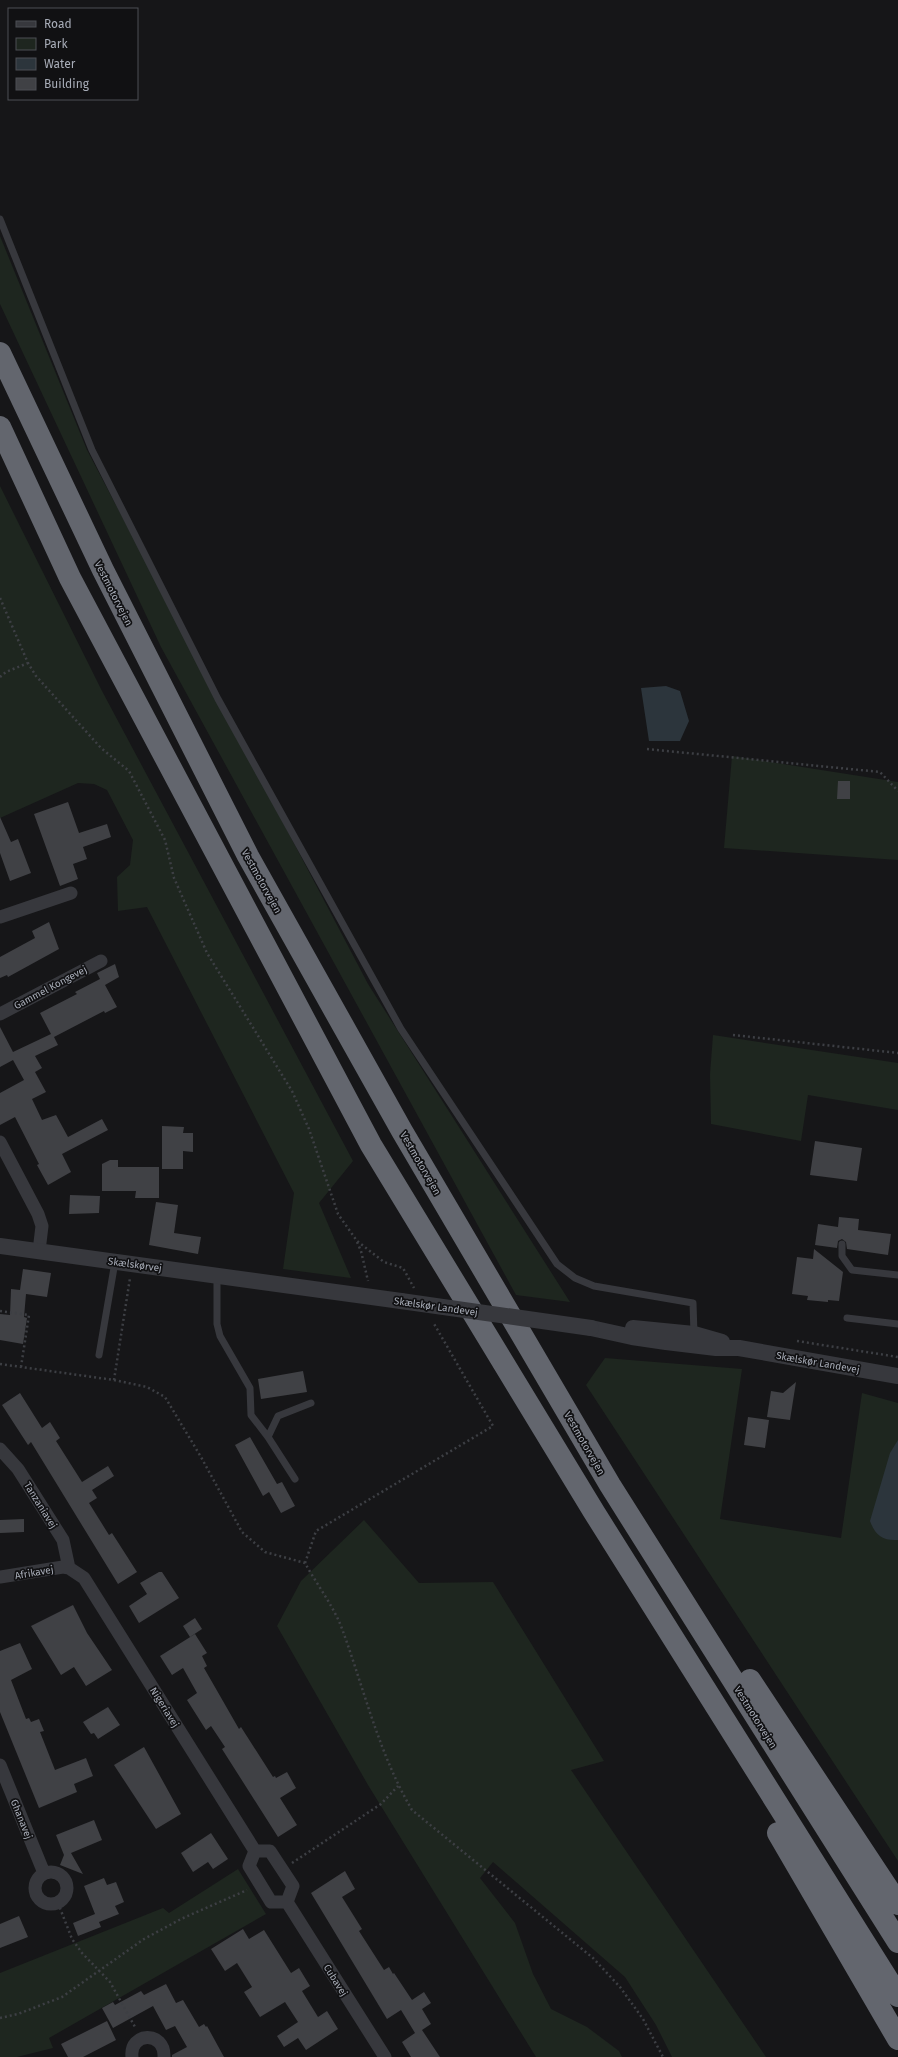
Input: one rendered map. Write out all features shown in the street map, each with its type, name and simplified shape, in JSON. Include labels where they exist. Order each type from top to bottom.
[{"type":"highway","name":"Vestmotorvejen","points":[[0,353],[102,570],[248,856],[402,1131],[614,1492],[898,1942]]},
{"type":"highway","points":[[0,427],[70,578],[371,1145],[594,1512],[898,1996]]},
{"type":"highway","points":[[582,1438],[633,1500],[898,1904]]},
{"type":"highway","points":[[692,1667],[722,1738],[898,2039]]},
{"type":"street","points":[[0,918],[71,893]]},
{"type":"street","name":"Gammel Kongevej","points":[[0,1014],[101,961]]},
{"type":"street","points":[[0,1142],[38,1214],[42,1226],[39,1251]]},
{"type":"street","name":"Skælskørvej","points":[[0,1246],[269,1282]]},
{"type":"street","name":"Skælskør Landevej","points":[[269,1282],[597,1329],[632,1337],[666,1342],[716,1348],[739,1348],[898,1376]]},
{"type":"street","name":"Skælskør Landevej","points":[[597,1329],[634,1328],[694,1334],[715,1339],[739,1348]]},
{"type":"street","name":"Tanzaniavej","points":[[0,1449],[18,1469],[63,1540],[69,1568]]},
{"type":"street","name":"Afrikavej","points":[[0,1578],[57,1568],[69,1568]]},
{"type":"street","name":"Nigeriavej","points":[[69,1568],[84,1578],[255,1850]]},
{"type":"street","name":"Ghanavej","points":[[0,1765],[44,1873]]},
{"type":"street","points":[[255,1850],[270,1851],[283,1869],[293,1886],[287,1902],[271,1902],[249,1866],[255,1850]]},
{"type":"street","points":[[55,1872],[64,1879],[67,1890],[66,1895],[58,1903],[47,1905],[38,1900],[35,1895],[34,1890],[36,1880],[44,1873],[55,1872]]},
{"type":"street","name":"Cubavej","points":[[287,1902],[385,2057]]},
{"type":"street","points":[[132,2057],[133,2047],[141,2038],[150,2037],[160,2042],[164,2051],[164,2057]]},
{"type":"lane","points":[[0,219],[92,450],[218,699],[401,1029],[557,1264],[575,1278],[594,1286],[693,1303],[694,1334]]},
{"type":"lane","points":[[842,1244],[842,1256],[852,1270],[898,1275]]},
{"type":"lane","points":[[99,1355],[115,1262]]},
{"type":"lane","points":[[217,1275],[217,1324],[220,1336],[250,1388],[251,1415],[268,1437],[295,1479]]},
{"type":"lane","points":[[847,1318],[898,1324]]},
{"type":"lane","points":[[268,1437],[278,1416],[311,1403]]},
{"type":"path","points":[[0,598],[28,663],[47,690],[101,748],[129,771],[165,840],[174,878],[207,953],[292,1091],[309,1129],[338,1214],[357,1241],[365,1265],[368,1295]]},
{"type":"path","points":[[0,677],[6,672],[28,663]]},
{"type":"path","points":[[647,749],[880,772],[898,792]]},
{"type":"path","points":[[733,1035],[898,1053]]},
{"type":"path","points":[[357,1241],[384,1262],[403,1268],[415,1289]]},
{"type":"path","points":[[0,1311],[29,1315],[21,1367]]},
{"type":"path","points":[[304,1563],[316,1531],[493,1426],[430,1316]]},
{"type":"path","points":[[114,1380],[147,1387],[165,1397],[201,1457],[242,1532],[265,1552],[304,1563],[340,1624],[379,1740],[398,1786],[412,1810],[593,1958],[620,1987],[643,2019],[663,2057]]},
{"type":"path","points":[[283,1869],[382,1804],[398,1786]]},
{"type":"path","points":[[0,2018],[18,2014],[62,1997],[144,1940],[182,1919],[259,1884]]},
{"type":"path","points":[[58,1903],[72,1939],[110,1982],[141,2038]]},
{"type":"green space","points":[[0,236],[87,450],[368,984],[570,1302],[516,1295],[161,647],[0,304]]},
{"type":"green space","points":[[0,486],[102,691],[353,1161],[319,1203],[351,1278],[283,1269],[294,1193],[147,907],[118,911],[117,877],[130,865],[133,840],[107,790],[94,784],[78,783],[0,818]]},
{"type":"green space","points":[[732,756],[898,782],[898,860],[724,848]]},
{"type":"green space","points":[[713,1035],[898,1063],[898,1110],[808,1095],[801,1141],[711,1124],[710,1074]]},
{"type":"green space","points":[[605,1358],[742,1369],[720,1519],[841,1538],[862,1393],[898,1403],[898,1861],[586,1385]]},
{"type":"green space","points":[[364,1520],[419,1583],[493,1582],[604,1761],[571,1770],[766,2057],[672,2057],[656,2025],[625,1977],[493,1862],[480,1878],[515,1923],[533,1974],[551,2009],[587,2027],[619,2051],[622,2057],[536,2057],[368,1785],[277,1626],[301,1581]]},
{"type":"green space","points":[[238,1869],[266,1914],[49,2038],[53,2048],[17,2057],[0,2057],[0,1973],[163,1908],[169,1913]]},
{"type":"water","points":[[666,686],[680,691],[689,721],[680,741],[649,741],[641,688]]},
{"type":"water","points":[[898,1440],[898,1540],[893,1540],[880,1536],[874,1530],[870,1521],[890,1453]]},
{"type":"building","points":[[838,781],[850,781],[850,799],[837,799]]},
{"type":"building","points":[[68,802],[79,833],[107,824],[111,837],[83,847],[87,859],[73,864],[78,879],[60,886],[34,814]]},
{"type":"building","points":[[0,817],[11,842],[18,839],[31,873],[10,881],[0,853]]},
{"type":"building","points":[[49,922],[59,949],[8,977],[7,975],[0,978],[0,957],[35,938],[32,931]]},
{"type":"building","points":[[115,964],[119,977],[105,985],[117,1007],[105,1013],[104,1011],[54,1037],[58,1045],[35,1056],[42,1068],[35,1072],[46,1092],[32,1099],[42,1120],[56,1115],[68,1137],[102,1119],[108,1130],[62,1154],[71,1172],[48,1185],[15,1117],[0,1125],[0,1093],[24,1080],[13,1060],[0,1067],[0,1027],[13,1052],[51,1034],[40,1013],[77,994],[75,992],[100,979],[97,973]]},
{"type":"building","points":[[162,1126],[184,1127],[183,1133],[193,1133],[193,1152],[183,1151],[183,1169],[162,1169]]},
{"type":"building","points":[[815,1141],[862,1148],[857,1181],[810,1175]]},
{"type":"building","points":[[110,1160],[118,1160],[118,1167],[159,1167],[159,1198],[135,1198],[136,1191],[102,1191],[102,1164]]},
{"type":"building","points":[[70,1195],[100,1196],[99,1213],[69,1214]]},
{"type":"building","points":[[156,1202],[178,1205],[174,1233],[201,1237],[198,1254],[149,1245]]},
{"type":"building","points":[[839,1217],[859,1219],[858,1230],[891,1234],[888,1255],[847,1249],[846,1242],[842,1239],[838,1241],[837,1248],[815,1245],[818,1224],[838,1227]]},
{"type":"building","points":[[814,1249],[843,1272],[839,1301],[828,1300],[828,1302],[807,1300],[808,1296],[792,1294],[797,1257],[813,1259]]},
{"type":"building","points":[[23,1269],[51,1273],[47,1297],[26,1294],[24,1317],[27,1318],[23,1344],[0,1340],[0,1314],[10,1315],[11,1289],[20,1290]]},
{"type":"building","points":[[303,1371],[307,1392],[261,1399],[258,1379]]},
{"type":"building","points":[[796,1382],[790,1420],[767,1417],[771,1391],[783,1393]]},
{"type":"building","points":[[20,1393],[42,1428],[50,1422],[60,1438],[56,1441],[82,1482],[108,1466],[114,1476],[92,1490],[97,1498],[89,1503],[109,1535],[112,1533],[137,1572],[118,1584],[31,1442],[28,1445],[2,1405]]},
{"type":"building","points":[[748,1417],[769,1420],[765,1448],[744,1445]]},
{"type":"building","points":[[250,1437],[277,1484],[282,1482],[295,1506],[281,1513],[269,1492],[263,1496],[235,1445]]},
{"type":"building","points":[[24,1519],[24,1532],[0,1533],[0,1520]]},
{"type":"building","points":[[159,1572],[162,1572],[179,1598],[139,1623],[129,1606],[147,1594],[140,1583]]},
{"type":"building","points":[[73,1605],[87,1633],[112,1670],[86,1686],[74,1667],[61,1675],[31,1626]]},
{"type":"building","points":[[195,1618],[202,1629],[190,1637],[183,1626]]},
{"type":"building","points":[[195,1634],[207,1653],[202,1656],[207,1666],[204,1668],[239,1729],[241,1727],[273,1777],[275,1776],[276,1778],[287,1772],[296,1788],[280,1798],[297,1825],[278,1837],[222,1749],[225,1747],[211,1726],[206,1730],[187,1700],[197,1693],[183,1668],[172,1675],[160,1656]]},
{"type":"building","points":[[20,1643],[32,1669],[11,1680],[26,1719],[29,1718],[31,1722],[39,1719],[44,1731],[40,1732],[55,1770],[86,1758],[93,1776],[74,1784],[77,1792],[39,1808],[0,1712],[0,1651]]},
{"type":"building","points":[[108,1707],[120,1725],[98,1739],[94,1733],[91,1734],[83,1722]]},
{"type":"building","points":[[144,1747],[181,1814],[156,1829],[114,1765]]},
{"type":"building","points":[[94,1820],[102,1840],[71,1853],[83,1874],[60,1865],[64,1855],[56,1835]]},
{"type":"building","points":[[211,1833],[228,1859],[213,1869],[208,1862],[193,1872],[181,1853]]},
{"type":"building","points":[[345,1871],[355,1889],[342,1897],[362,1929],[359,1931],[384,1970],[389,1967],[412,2000],[424,1992],[431,2003],[422,2009],[431,2024],[422,2030],[440,2057],[411,2057],[402,2042],[415,2033],[401,2010],[387,2019],[311,1893]]},
{"type":"building","points":[[104,1878],[107,1885],[116,1882],[124,1902],[115,1906],[119,1914],[99,1922],[101,1927],[78,1936],[73,1923],[95,1914],[84,1886]]},
{"type":"building","points":[[19,1916],[28,1937],[0,1948],[0,1924]]},
{"type":"building","points":[[243,1929],[249,1939],[264,1930],[291,1973],[299,1968],[310,1986],[302,1991],[318,2017],[327,2011],[338,2029],[306,2050],[298,2038],[284,2047],[277,2036],[298,2022],[285,2002],[260,2017],[244,1992],[252,1987],[237,1963],[225,1971],[211,1949]]},
{"type":"building","points":[[166,1984],[176,2003],[183,2000],[199,2027],[204,2024],[206,2027],[207,2026],[224,2057],[172,2057],[172,2055],[187,2047],[175,2026],[166,2030],[153,2006],[113,2028],[102,2008],[113,2002],[115,2005],[141,1991],[144,1995]]},
{"type":"building","points":[[107,2021],[116,2040],[83,2057],[68,2057],[61,2044]]}]
